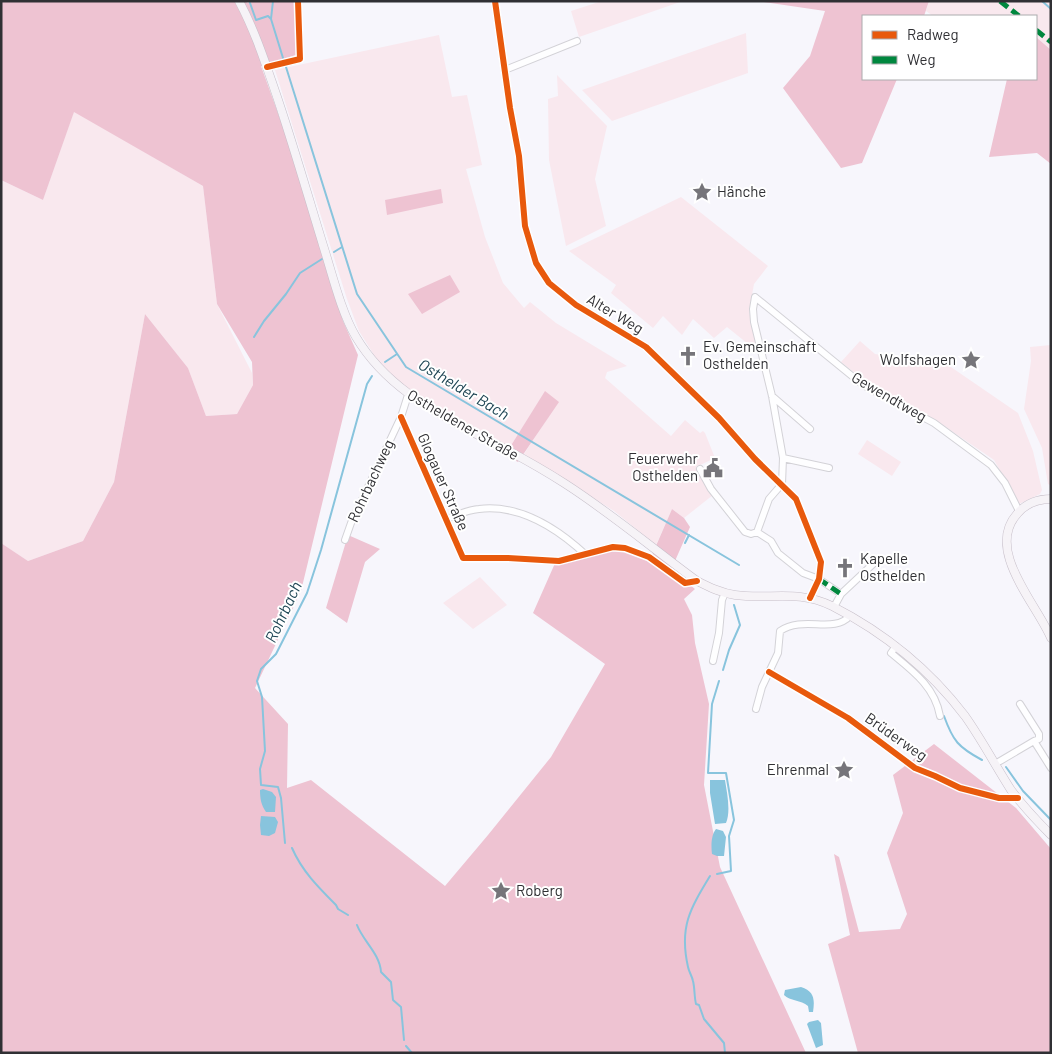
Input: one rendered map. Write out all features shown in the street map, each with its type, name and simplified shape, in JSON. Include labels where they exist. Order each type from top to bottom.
[{"type":"main road","name":"Ostheldener Straße","points":[[239,1],[267,67],[341,302],[354,335],[380,371],[408,395],[564,483],[709,587],[737,595],[788,595],[810,598],[834,607],[896,646],[944,690],[965,717],[1029,813],[1051,835]]},
{"type":"main road","points":[[1051,499],[1034,501],[1019,511],[1006,534],[1007,551],[1013,570],[1044,622],[1051,638]]},
{"type":"street","points":[[267,67],[300,59],[298,1]]},
{"type":"street","name":"Alter Weg","points":[[496,1],[519,156],[525,226],[536,263],[542,275],[576,305],[646,347],[719,418],[755,459],[796,499],[821,562],[819,579],[810,598]]},
{"type":"street","points":[[505,70],[577,41]]},
{"type":"street","name":"Gewendtweg","points":[[782,484],[783,458],[772,396],[754,322],[753,309],[755,297],[863,385],[934,423],[992,465],[1019,511]]},
{"type":"street","name":"Rohrbachweg","points":[[345,540],[408,395]]},
{"type":"street","points":[[772,396],[810,429]]},
{"type":"street","name":"Glogauer Straße","points":[[400,417],[463,558],[559,561],[586,555]]},
{"type":"street","points":[[783,458],[829,468]]},
{"type":"street","points":[[700,469],[711,489],[745,532],[751,534],[757,532]]},
{"type":"street","points":[[757,532],[769,499],[782,484]]},
{"type":"street","points":[[446,519],[464,512],[480,509],[504,509],[538,521],[572,542],[586,555],[613,547],[625,548],[649,557],[685,583],[697,580]]},
{"type":"street","points":[[757,532],[771,541],[778,553],[803,573],[819,579],[841,594]]},
{"type":"street","points":[[834,607],[841,594],[873,564]]},
{"type":"street","points":[[714,661],[722,600],[725,593]]},
{"type":"street","points":[[756,709],[762,687],[778,653],[780,631],[787,627],[810,623],[844,623],[850,616]]},
{"type":"street","points":[[896,646],[891,653],[923,680],[938,706],[940,716]]},
{"type":"street","name":"Brüderweg","points":[[769,672],[848,718],[915,768],[960,788],[999,798],[1018,798]]},
{"type":"street","points":[[995,764],[1038,739],[1039,734],[1020,704]]},
{"type":"street","points":[[1034,741],[1051,768]]},
{"type":"shaded area","points":[[1,1],[246,1],[247,3],[257,1],[301,1],[302,53],[261,66],[294,158],[343,321],[358,355],[301,591],[255,688],[288,724],[287,788],[311,780],[445,886],[551,757],[605,664],[533,613],[556,561],[614,545],[652,555],[672,509],[684,518],[690,527],[671,570],[695,589],[684,599],[692,615],[695,643],[709,704],[704,785],[720,867],[806,1053],[1,1053],[1,543],[28,561],[83,541],[114,482],[145,314],[188,368],[206,416],[237,414],[253,385],[252,362],[217,304],[203,186],[74,112],[43,200],[1,180]]},
{"type":"shaded area","points":[[602,1],[683,1],[579,37],[571,11]]},
{"type":"shaded area","points":[[756,1],[929,1],[924,15],[862,15],[862,80],[897,80],[862,163],[841,168],[783,88],[810,56],[825,11]]},
{"type":"shaded area","points":[[929,1],[1051,1],[1051,50],[1037,38],[1037,15],[932,15],[926,11]]},
{"type":"shaded area","points":[[746,33],[748,73],[612,121],[582,90]]},
{"type":"shaded area","points":[[439,35],[452,97],[467,95],[482,165],[466,169],[485,237],[503,283],[524,308],[530,302],[556,323],[627,366],[607,372],[605,378],[671,436],[685,420],[700,433],[703,431],[705,433],[715,458],[696,467],[713,495],[684,518],[672,509],[656,545],[614,511],[524,454],[558,402],[545,392],[510,447],[435,407],[395,380],[379,363],[359,331],[347,299],[275,70]]},
{"type":"shaded area","points":[[1037,38],[1051,50],[1051,164],[1037,153],[989,157],[1007,80],[1037,80]]},
{"type":"shaded area","points":[[557,75],[607,126],[595,179],[606,226],[566,246],[549,160],[548,99],[558,96]]},
{"type":"shaded area","points":[[74,111],[203,186],[217,304],[252,373],[253,385],[237,414],[206,416],[188,368],[145,314],[114,482],[83,541],[28,561],[1,543],[1,180],[43,200]]},
{"type":"shaded area","points":[[441,189],[443,203],[387,215],[385,200]]},
{"type":"shaded area","points":[[681,197],[768,266],[754,284],[749,311],[758,352],[727,327],[714,338],[693,319],[682,335],[663,316],[653,328],[611,293],[616,285],[569,251]]},
{"type":"shaded area","points":[[450,275],[460,292],[422,314],[408,294]]},
{"type":"shaded area","points":[[860,341],[875,354],[948,365],[1018,413],[1033,451],[1042,490],[1040,494],[1019,504],[994,460],[934,419],[865,381],[841,362]]},
{"type":"shaded area","points":[[1051,345],[1051,486],[1048,484],[1042,448],[1024,409],[1031,361],[1030,347]]},
{"type":"shaded area","points":[[545,391],[559,402],[518,462],[505,455]]},
{"type":"shaded area","points":[[867,440],[901,462],[892,476],[858,454]]},
{"type":"shaded area","points":[[348,535],[380,549],[365,562],[347,623],[326,608]]},
{"type":"shaded area","points":[[480,577],[507,605],[473,629],[443,603]]},
{"type":"shaded area","points":[[934,744],[1016,808],[1051,849],[1051,1053],[858,1053],[828,944],[850,935],[834,854],[839,857],[859,932],[900,929],[907,914],[887,853],[903,813],[893,775]]},
{"type":"water","points":[[710,780],[725,780],[728,796],[726,823],[715,824]]},
{"type":"water","points":[[260,790],[272,792],[276,797],[275,812],[266,812],[264,809],[260,796]]},
{"type":"water","points":[[261,816],[275,817],[278,822],[275,833],[269,836],[261,835]]},
{"type":"water","points":[[716,829],[723,831],[726,837],[724,856],[712,854],[712,837]]},
{"type":"water","points":[[801,987],[809,991],[813,996],[813,1012],[809,1012],[808,1006],[805,1004],[784,995],[785,990]]},
{"type":"water","points":[[818,1020],[821,1023],[823,1045],[816,1048],[807,1024]]},
{"type":"waterway","points":[[271,19],[273,1]]},
{"type":"waterway","points":[[1042,1],[1051,9]]},
{"type":"waterway","name":"Osthelder Bach","points":[[250,3],[256,20],[268,16],[271,19],[283,58]]},
{"type":"waterway","name":"Osthelder Bach","points":[[286,67],[357,294],[406,367],[739,565]]},
{"type":"waterway","points":[[334,252],[342,247]]},
{"type":"waterway","points":[[254,337],[300,273],[322,259]]},
{"type":"waterway","name":"Rohrbach","points":[[385,362],[397,354]]},
{"type":"waterway","name":"Rohrbach","points":[[285,843],[281,798],[278,787],[261,785],[260,769],[265,751],[262,697],[257,681],[261,669],[276,654],[307,593],[321,550],[367,384],[372,376]]},
{"type":"waterway","points":[[685,543],[689,535]]},
{"type":"waterway","points":[[723,670],[740,625],[734,605]]},
{"type":"waterway","points":[[717,874],[731,871],[729,836],[734,820],[726,773],[708,773],[712,704],[719,681]]},
{"type":"waterway","name":"Osthelder Bach","points":[[944,716],[950,732],[957,742],[982,760]]},
{"type":"waterway","name":"Osthelder Bach","points":[[1006,767],[1023,791],[1051,820]]},
{"type":"waterway","name":"Rohrbach","points":[[292,848],[311,878],[338,909],[348,915]]},
{"type":"waterway","points":[[710,876],[688,919],[685,941],[686,953],[688,969],[694,984],[696,1004],[699,1005],[704,1019],[724,1043],[725,1053]]},
{"type":"waterway","name":"Rohrbach","points":[[357,925],[375,953],[381,972],[391,982],[393,1000],[401,1007],[404,1040]]},
{"type":"waterway","name":"Rohrbach","points":[[406,1046],[412,1053]]},
{"type":"marked path","points":[[1000,1],[1018,15]]},
{"type":"marked path","points":[[1037,31],[1051,42]]},
{"type":"marked path","points":[[819,579],[841,594]]},
{"type":"cycle path","points":[[267,67],[300,59],[298,1]]},
{"type":"cycle path","points":[[495,1],[510,108],[519,156],[525,226],[536,263],[549,283],[576,305],[646,347],[719,418],[755,459],[796,499],[821,562],[819,579],[810,598]]},
{"type":"cycle path","points":[[401,417],[463,558],[559,561],[613,547],[625,548],[649,557],[685,583],[697,581]]},
{"type":"cycle path","points":[[769,672],[848,718],[915,768],[960,788],[999,798],[1018,798]]},
{"type":"place","name":"Hänche","points":[[702,192]]},
{"type":"place","name":"Ev. Gemeinschaft Osthelden","points":[[688,356]]},
{"type":"place","name":"Wolfshagen","points":[[971,360]]},
{"type":"place","name":"Feuerwehr Osthelden","points":[[713,468]]},
{"type":"place","name":"Kapelle Osthelden","points":[[845,568]]},
{"type":"place","name":"Ehrenmal","points":[[844,770]]},
{"type":"place","name":"Roberg","points":[[501,891]]}]
